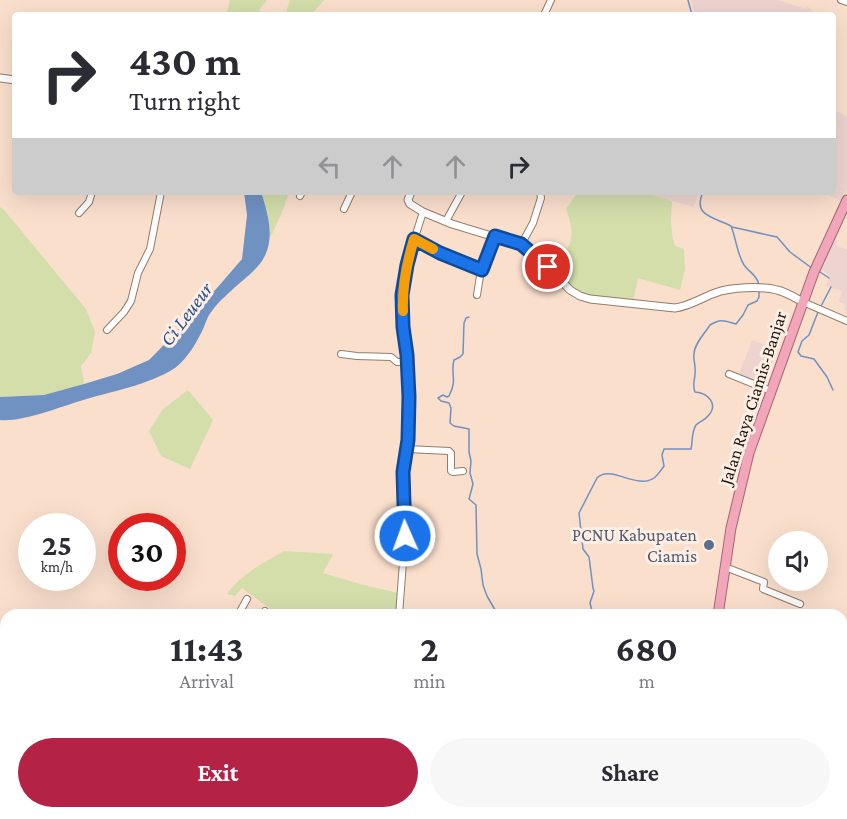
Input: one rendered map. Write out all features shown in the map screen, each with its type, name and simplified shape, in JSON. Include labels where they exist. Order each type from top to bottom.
[{"type":"highway","name":"Jalan Raya Ciamis-Banjar","points":[[719,609],[731,528],[749,453],[802,302],[847,200]]},
{"type":"street","points":[[841,0],[847,2]]},
{"type":"street","points":[[79,213],[89,202],[91,195]]},
{"type":"street","points":[[106,330],[124,312],[131,301],[138,273],[150,249],[159,195]]},
{"type":"street","points":[[344,209],[351,195]]},
{"type":"street","points":[[410,195],[408,200],[410,204],[423,212],[521,244],[570,290],[590,299],[675,308],[688,306],[719,291],[761,288],[781,291],[847,321]]},
{"type":"street","points":[[446,221],[460,195]]},
{"type":"street","points":[[521,244],[533,223],[540,195]]},
{"type":"street","points":[[399,609],[405,536],[403,472],[409,429],[402,295],[407,265],[423,212]]},
{"type":"street","points":[[477,295],[482,270],[495,236]]},
{"type":"street","points":[[414,239],[440,253],[482,270]]},
{"type":"street","points":[[341,354],[391,357],[398,362],[406,362]]},
{"type":"street","points":[[729,374],[771,391]]},
{"type":"street","points":[[407,449],[449,451],[451,471],[463,471]]},
{"type":"street","points":[[725,567],[765,582],[763,589],[800,604]]},
{"type":"street","points":[[241,609],[247,599]]},
{"type":"shaded area","points":[[691,0],[778,0],[806,9],[808,7],[814,12],[694,12]]},
{"type":"shaded area","points":[[836,111],[847,116],[847,189],[841,201],[828,195],[836,195]]},
{"type":"shaded area","points":[[653,195],[697,195],[693,207]]},
{"type":"shaded area","points":[[833,240],[837,241],[836,245],[839,247],[847,249],[847,311],[844,309],[845,304],[839,302],[842,291],[826,286],[830,276],[821,269]]},
{"type":"shaded area","points":[[752,340],[777,349],[763,386],[738,377]]},
{"type":"green space","points":[[230,0],[267,0],[259,10],[261,12],[227,12]]},
{"type":"green space","points":[[290,0],[324,0],[314,12],[286,12]]},
{"type":"green space","points":[[262,195],[288,195],[270,238],[268,214]]},
{"type":"green space","points":[[576,195],[653,195],[672,201],[673,240],[675,246],[684,249],[685,269],[680,290],[638,278],[633,301],[585,295],[572,288],[553,269],[568,248],[570,241],[571,227],[566,209]]},
{"type":"green space","points":[[0,207],[86,309],[95,332],[91,353],[81,366],[84,384],[44,395],[0,397]]},
{"type":"green space","points":[[188,390],[213,420],[190,469],[161,456],[149,431],[163,409]]},
{"type":"green space","points":[[284,551],[333,554],[323,573],[398,593],[397,609],[271,609],[242,588],[235,596],[227,594],[260,565]]},
{"type":"water","points":[[244,195],[262,195],[270,230],[268,249],[264,258],[211,313],[195,344],[180,364],[141,384],[29,417],[0,420],[0,397],[44,395],[117,374],[149,360],[242,259],[247,215]]},
{"type":"waterway","points":[[688,0],[691,12]]},
{"type":"waterway","points":[[702,195],[700,206],[703,211],[712,218],[731,226],[742,261],[755,276],[759,285]]},
{"type":"waterway","points":[[732,227],[777,237],[790,252],[813,269]]},
{"type":"waterway","points":[[820,272],[829,278]]},
{"type":"waterway","points":[[820,308],[831,287]]},
{"type":"waterway","points":[[592,609],[590,603],[594,591],[589,557],[583,549],[579,513],[597,478],[602,474],[609,474],[647,481],[655,477],[664,466],[662,455],[664,449],[691,449],[694,428],[708,416],[712,407],[708,397],[695,392],[694,389],[694,350],[710,325],[717,321],[736,324],[748,305],[757,301],[759,289]]},
{"type":"waterway","points":[[818,312],[809,335],[802,341],[798,352],[801,356],[814,359],[833,390]]},
{"type":"waterway","points":[[469,317],[464,323],[463,354],[454,360],[452,390],[449,396],[443,395],[438,398],[449,403],[450,423],[469,429],[470,473],[473,484],[469,499],[476,505],[477,554],[483,585],[495,609]]},
{"type":"slow traffic","points":[[403,311],[402,295],[414,239],[433,249]]},
{"type":"place","name":"PCNU Kabupaten Ciamis","points":[[709,545]]},
{"type":"route","points":[[405,536],[403,472],[408,440],[409,397],[402,295],[414,239],[440,253],[482,270],[495,236],[521,244],[548,267]]},
{"type":"water label","name":"Ci Leueur","points":[[186,314]]}]
